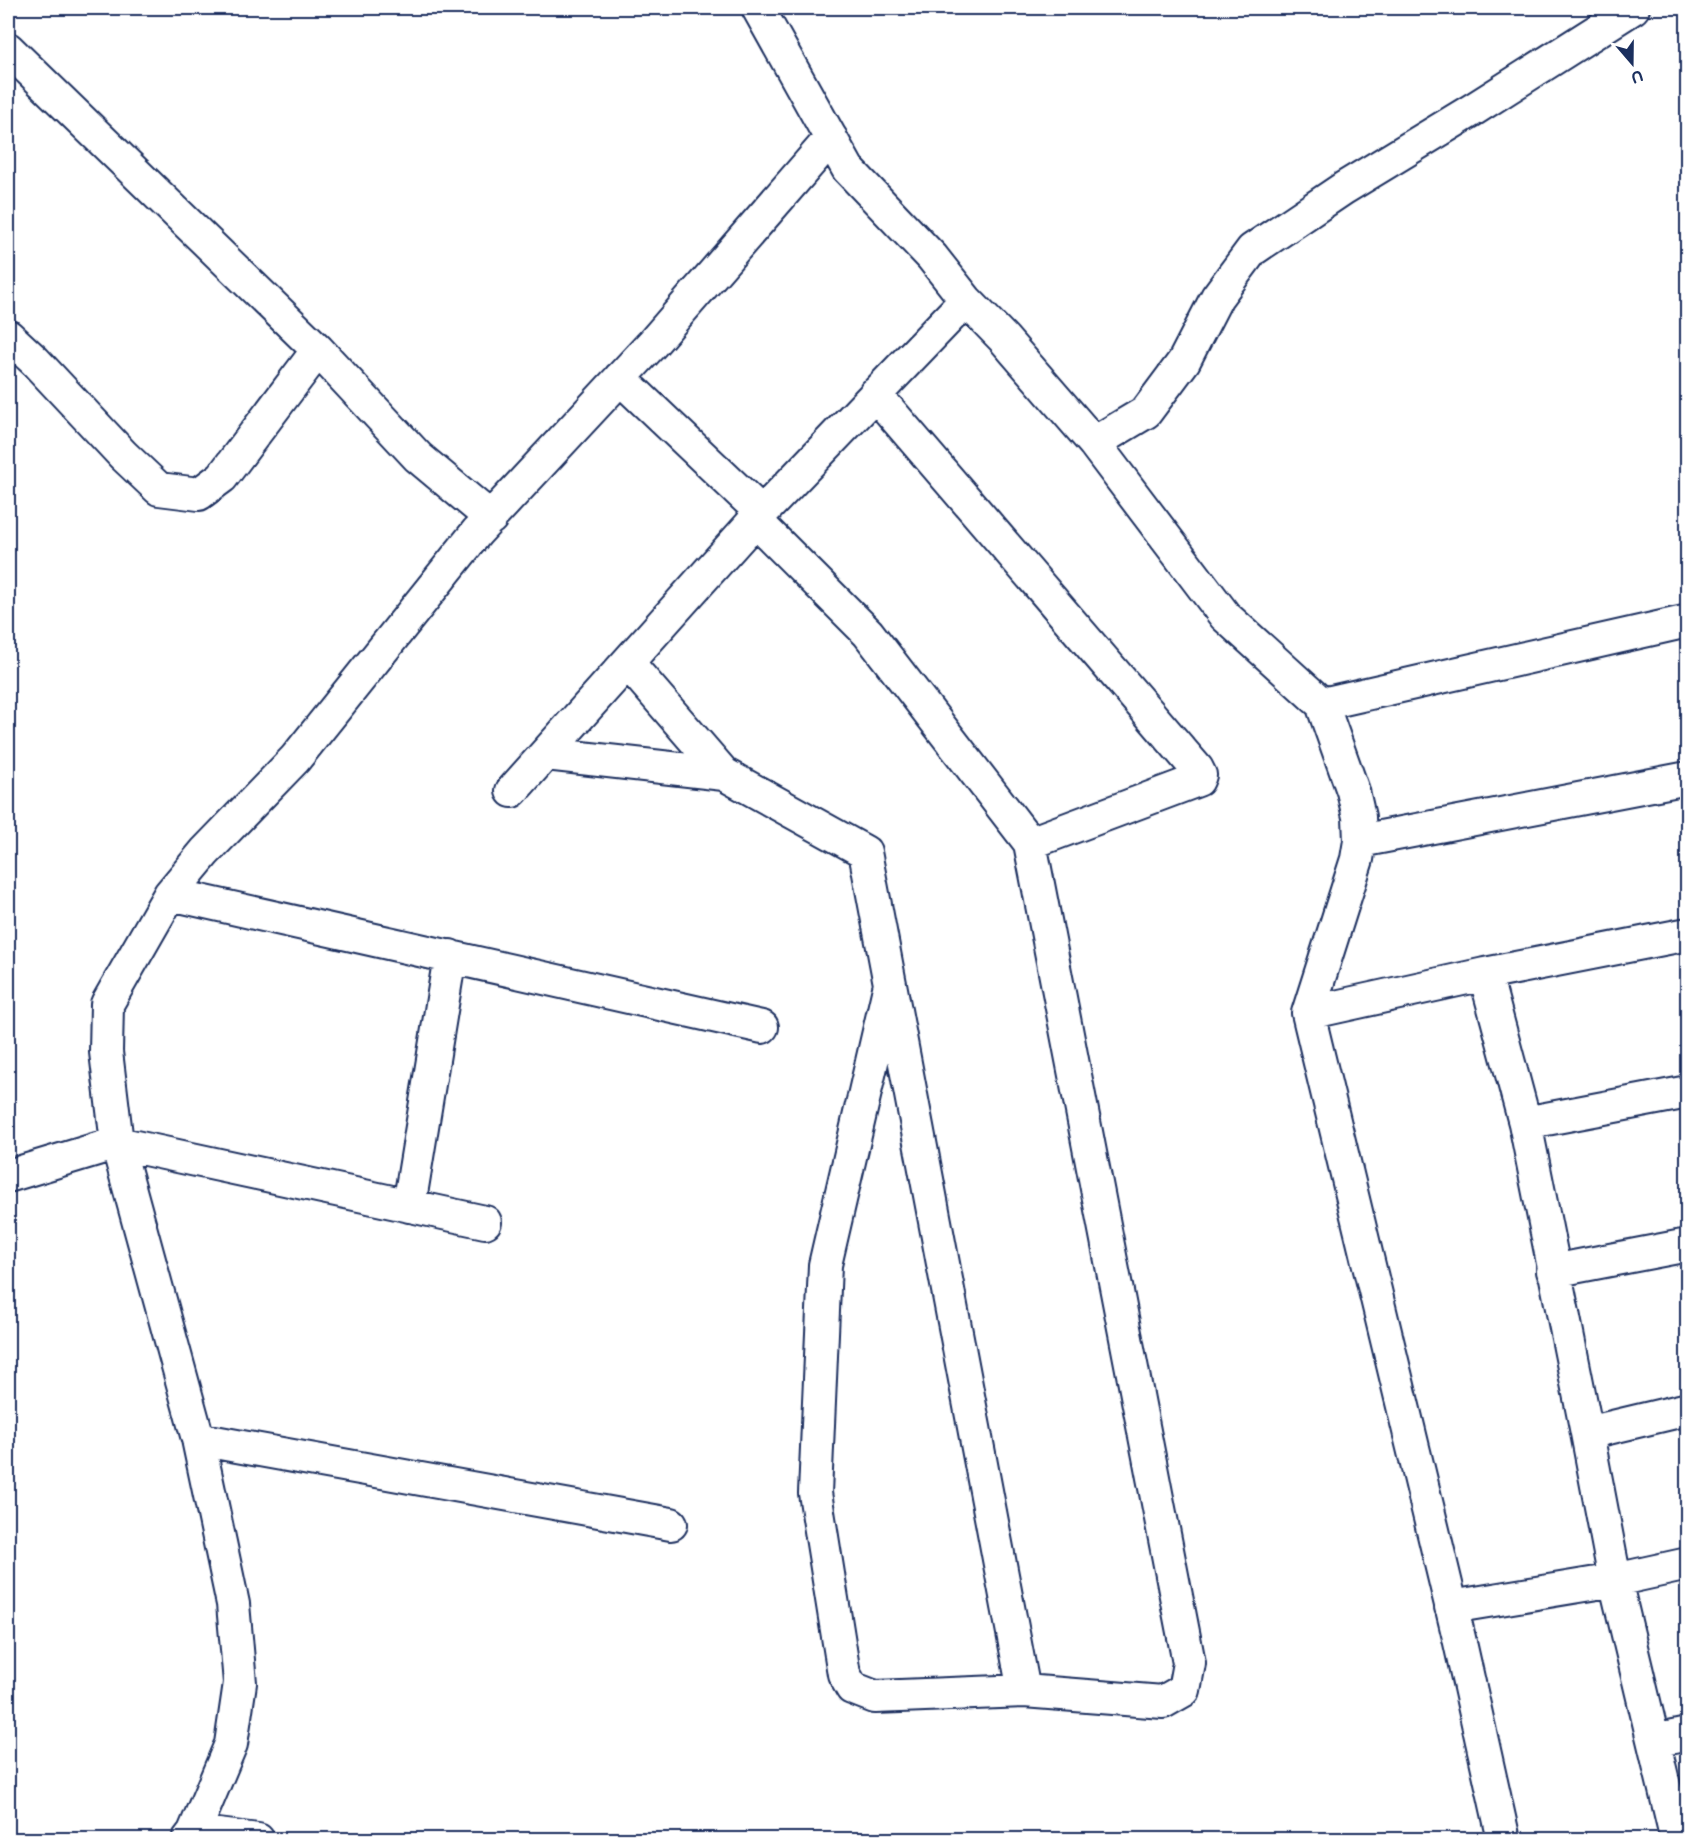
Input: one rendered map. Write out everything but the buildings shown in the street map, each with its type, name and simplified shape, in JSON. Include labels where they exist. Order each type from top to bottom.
[{"type":"street","points":[[758,8],[848,169],[932,257],[966,300],[1004,339],[1095,443],[1225,616],[1322,704],[1353,791],[1359,817],[1360,841],[1357,859],[1308,1013],[1451,1607],[1504,1839]]},
{"type":"street","points":[[1095,443],[1146,412],[1184,361],[1217,297],[1252,250],[1344,188],[1633,8]]},
{"type":"street","points":[[8,49],[318,350],[418,457],[491,518]]},
{"type":"street","points":[[258,1839],[191,1836],[231,1744],[240,1683],[233,1604],[198,1439],[117,1143],[106,1052],[107,1004],[170,894],[206,852],[295,759],[491,518],[620,378],[831,138]]},
{"type":"street","points":[[512,791],[758,517],[966,300]]},
{"type":"street","points":[[8,336],[159,489],[199,494],[222,477],[318,350]]},
{"type":"street","points":[[620,378],[758,517],[868,633],[1030,843],[1190,1663],[1184,1690],[1163,1702],[1024,1691],[875,1696],[852,1688],[844,1674],[815,1493],[825,1265],[890,984]]},
{"type":"street","points":[[875,394],[1200,775],[1198,780],[1030,843]]},
{"type":"street","points":[[1322,704],[1688,621]]},
{"type":"street","points":[[628,663],[724,774],[865,852],[1024,1691]]},
{"type":"street","points":[[546,754],[724,774]]},
{"type":"street","points":[[1360,841],[1688,778]]},
{"type":"street","points":[[170,894],[762,1027]]},
{"type":"street","points":[[1308,1013],[1688,933]]},
{"type":"street","points":[[409,1206],[450,956]]},
{"type":"street","points":[[1485,974],[1525,1123],[1615,1580],[1677,1839]]},
{"type":"street","points":[[1525,1123],[1688,1092]]},
{"type":"street","points":[[8,1176],[117,1143],[485,1222]]},
{"type":"street","points":[[1553,1271],[1688,1245]]},
{"type":"street","points":[[1587,1433],[1688,1410]]},
{"type":"street","points":[[198,1439],[671,1524]]},
{"type":"street","points":[[1451,1607],[1615,1580],[1688,1563]]},
{"type":"street","points":[[1654,1741],[1688,1734]]}]
